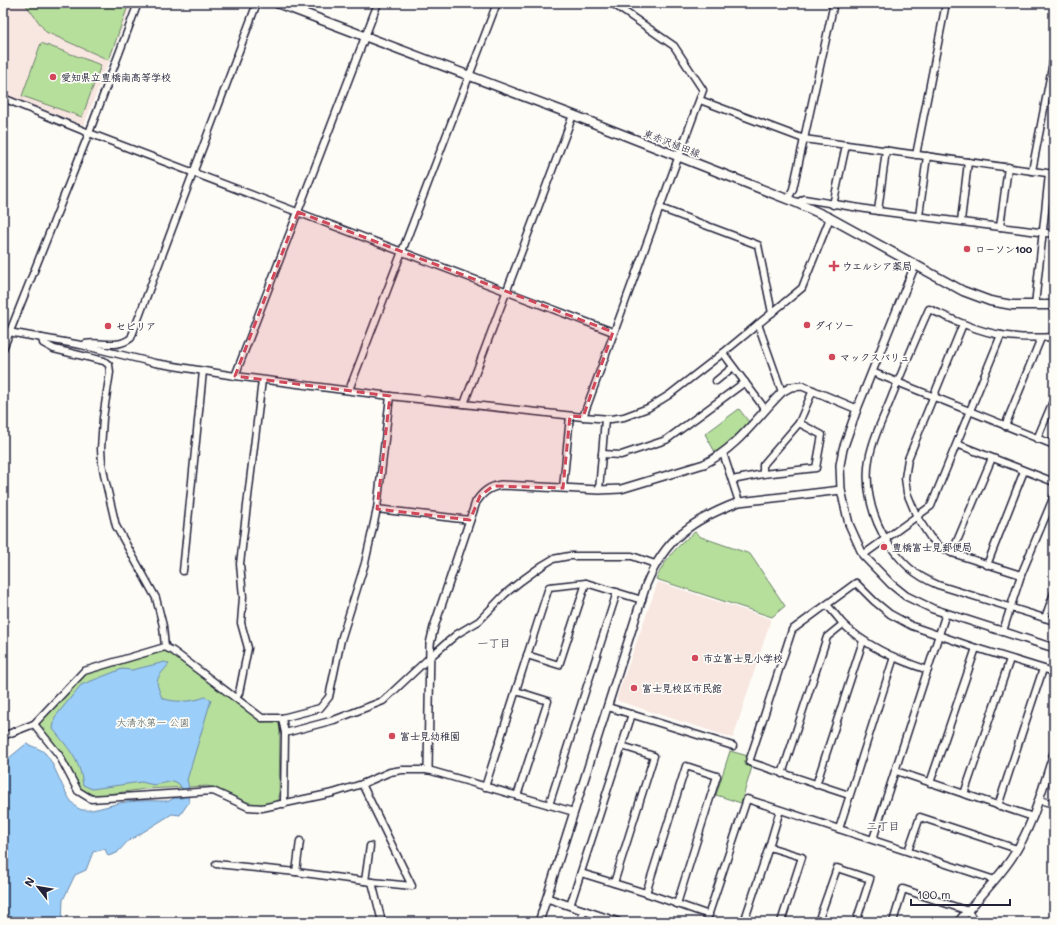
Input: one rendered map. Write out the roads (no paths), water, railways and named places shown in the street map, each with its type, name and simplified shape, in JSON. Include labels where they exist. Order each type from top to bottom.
[{"type":"main road","name":"東赤沢植田線","points":[[277,3],[573,115],[788,199],[830,218],[963,291],[990,301],[1012,305],[1054,305]]},
{"type":"street","points":[[3,349],[89,133],[138,3]]},
{"type":"street","points":[[81,345],[90,343],[118,344],[125,342],[130,338],[256,3]]},
{"type":"street","points":[[235,376],[364,36],[378,3]]},
{"type":"street","points":[[349,390],[496,3]]},
{"type":"street","points":[[583,417],[703,90],[674,46],[612,3]]},
{"type":"street","points":[[788,199],[793,189],[834,3]]},
{"type":"street","points":[[916,155],[946,3]]},
{"type":"street","points":[[1032,171],[1054,56]]},
{"type":"street","points":[[3,98],[89,133],[613,332]]},
{"type":"street","points":[[700,100],[804,139],[1052,173],[1042,233],[1035,306]]},
{"type":"street","points":[[464,404],[573,115]]},
{"type":"street","points":[[833,205],[846,145]]},
{"type":"street","points":[[878,211],[886,150]]},
{"type":"street","points":[[919,216],[927,156]]},
{"type":"street","points":[[960,221],[968,162]]},
{"type":"street","points":[[1000,227],[1008,167]]},
{"type":"street","points":[[797,203],[804,199],[833,205],[1054,234]]},
{"type":"street","points":[[660,208],[758,245],[772,313]]},
{"type":"street","points":[[3,330],[81,345],[155,363],[262,380],[570,416],[605,419],[624,417],[648,408],[669,395],[802,288],[830,218]]},
{"type":"street","points":[[915,265],[857,409],[843,449],[840,466],[841,490],[849,524],[863,555],[891,584],[906,596],[926,606],[1054,648]]},
{"type":"street","points":[[1054,337],[1041,338],[1001,335],[963,324],[929,309],[872,447],[869,461],[868,490],[877,521],[886,538],[894,551],[911,571],[938,585],[1054,621]]},
{"type":"street","points":[[758,324],[782,392]]},
{"type":"street","points":[[963,324],[908,459],[905,478],[907,493],[917,517],[930,537],[939,546],[952,553],[1021,575]]},
{"type":"street","points":[[863,555],[931,506],[1001,335]]},
{"type":"street","points":[[42,338],[43,343],[54,349],[104,361],[109,365],[110,372],[103,418],[101,450],[105,479],[116,526],[156,598],[163,626],[165,647]]},
{"type":"street","points":[[1005,426],[1041,338]]},
{"type":"street","points":[[723,353],[765,408]]},
{"type":"street","points":[[716,381],[734,367]]},
{"type":"street","points":[[183,571],[203,371]]},
{"type":"street","points":[[872,372],[933,398],[970,411],[1054,445]]},
{"type":"street","points":[[236,698],[239,693],[248,648],[241,623],[243,597],[240,564],[262,380]]},
{"type":"street","points":[[602,454],[621,455],[666,440],[745,382]]},
{"type":"street","points":[[428,770],[428,658],[430,644],[476,502],[480,496],[493,486],[501,484],[599,490],[621,488],[633,486],[704,464],[723,453],[737,442],[765,408],[782,392],[797,386],[802,386],[813,390],[857,409]]},
{"type":"street","points":[[763,474],[763,465],[799,423],[813,390]]},
{"type":"street","points":[[3,736],[34,724],[84,672],[165,647],[173,651],[262,718],[282,718],[320,708],[329,697],[341,640],[365,563],[377,509],[390,396]]},
{"type":"street","points":[[1037,439],[1054,398]]},
{"type":"street","points":[[563,488],[570,416]]},
{"type":"street","points":[[599,490],[605,419]]},
{"type":"street","points":[[732,480],[763,474],[816,468],[822,435],[799,423]]},
{"type":"street","points":[[957,444],[1054,482]]},
{"type":"street","points":[[723,453],[739,502]]},
{"type":"street","points":[[952,553],[992,458]]},
{"type":"street","points":[[987,565],[1024,471]]},
{"type":"street","points":[[539,922],[642,600],[656,564],[674,540],[692,525],[707,515],[739,502],[841,490]]},
{"type":"street","points":[[1003,631],[1021,575],[1054,496]]},
{"type":"street","points":[[377,509],[470,520]]},
{"type":"street","points":[[285,733],[334,720],[383,701],[428,658],[457,634],[479,621],[505,594],[553,559],[569,556],[632,556],[656,564]]},
{"type":"street","points":[[485,787],[549,588],[586,583],[642,600]]},
{"type":"street","points":[[527,655],[559,665],[586,583]]},
{"type":"street","points":[[849,795],[749,762],[792,630],[856,583],[874,602],[890,614],[912,626],[976,648],[1054,672]]},
{"type":"street","points":[[549,805],[618,592]]},
{"type":"street","points":[[1045,618],[1054,593]]},
{"type":"street","points":[[827,605],[843,624],[863,641],[894,657],[928,670]]},
{"type":"street","points":[[873,839],[946,613]]},
{"type":"street","points":[[782,774],[827,637],[843,624]]},
{"type":"street","points":[[816,785],[863,641]]},
{"type":"street","points":[[930,783],[976,648]]},
{"type":"street","points":[[839,829],[894,657]]},
{"type":"street","points":[[964,794],[1010,659]]},
{"type":"street","points":[[998,806],[1043,669]]},
{"type":"street","points":[[516,691],[548,701],[517,796]]},
{"type":"street","points":[[608,707],[733,746]]},
{"type":"street","points":[[570,906],[632,714]]},
{"type":"street","points":[[282,718],[285,733],[284,804]]},
{"type":"street","points":[[34,724],[59,755],[78,791],[91,799],[213,791],[248,807],[262,808],[333,793],[362,784],[390,772],[428,770],[574,812]]},
{"type":"street","points":[[614,883],[654,756],[622,746]]},
{"type":"street","points":[[958,922],[995,880],[1017,849],[1033,817],[1054,753]]},
{"type":"street","points":[[646,893],[686,766],[717,776],[677,904]]},
{"type":"street","points":[[896,771],[1033,817]]},
{"type":"street","points":[[216,864],[412,886],[362,784]]},
{"type":"street","points":[[706,922],[747,799],[995,880]]},
{"type":"street","points":[[1039,800],[1054,804]]},
{"type":"street","points":[[744,922],[780,810]]},
{"type":"street","points":[[908,851],[920,817],[1017,849]]},
{"type":"street","points":[[296,872],[300,841]]},
{"type":"street","points":[[365,881],[370,846]]},
{"type":"street","points":[[769,847],[802,857],[781,922]]},
{"type":"street","points":[[818,922],[837,868],[870,879],[856,922]]},
{"type":"street","points":[[581,873],[646,893],[709,915]]},
{"type":"street","points":[[372,882],[382,922]]},
{"type":"street","points":[[893,922],[903,889],[968,911],[975,922]]},
{"type":"street","points":[[547,898],[617,922]]},
{"type":"street","points":[[580,922],[584,910]]},
{"type":"water","points":[[165,662],[169,664],[159,677],[157,683],[162,698],[172,701],[184,701],[205,697],[211,700],[187,780],[189,802],[180,815],[172,814],[127,842],[117,853],[108,856],[105,849],[93,852],[86,870],[75,875],[63,900],[62,922],[3,922],[3,763],[26,744],[45,753],[54,767],[67,795],[77,808],[83,810],[93,810],[131,801],[169,801],[174,798],[182,798],[183,790],[179,784],[174,781],[154,785],[141,782],[92,789],[83,785],[76,761],[53,729],[55,717],[81,685],[122,669],[132,670]]},
{"type":"place","name":"愛知県立豊橋南高等学校","points":[[53,77]]},
{"type":"place","name":"ローソン100","points":[[967,249]]},
{"type":"place","name":"ウエルシア薬局","points":[[834,266]]},
{"type":"place","name":"ダイソー","points":[[807,325]]},
{"type":"place","name":"セビリア","points":[[108,326]]},
{"type":"place","name":"マックスバリュ","points":[[832,357]]},
{"type":"place","name":"豊橋富士見郵便局","points":[[884,547]]},
{"type":"place","name":"市立富士見小学校","points":[[695,658]]},
{"type":"place","name":"富士見校区市民館","points":[[634,688]]},
{"type":"place","name":"富士見幼稚園","points":[[392,736]]},
{"type":"district","name":"一丁目","points":[[494,642]]},
{"type":"district","name":"二丁目","points":[[883,825]]},
{"type":"park label","name":"大清水第一 公園","points":[[153,722]]}]
